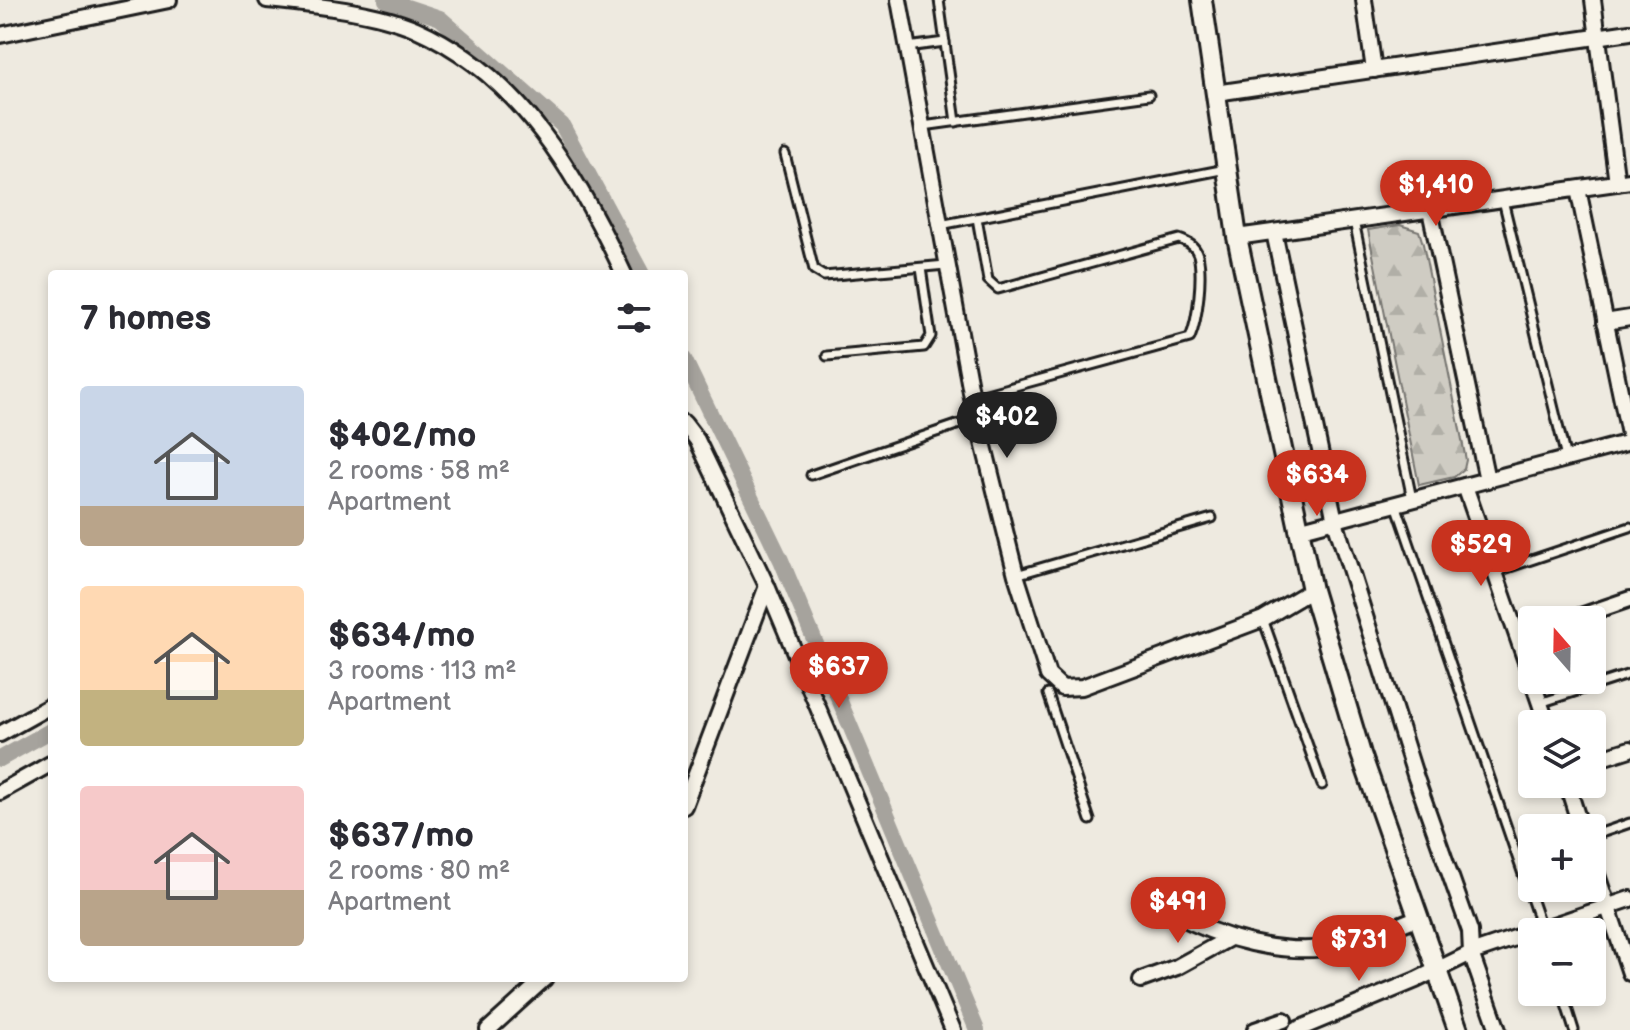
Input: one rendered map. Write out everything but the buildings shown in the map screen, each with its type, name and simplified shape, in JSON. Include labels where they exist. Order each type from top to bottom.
[{"type":"street","points":[[0,35],[169,0]]},
{"type":"street","points":[[267,0],[310,4],[415,28],[467,58],[524,111],[561,155],[584,191],[622,270]]},
{"type":"street","points":[[899,0],[972,398],[1016,575],[1048,675],[1062,688],[1082,687],[1263,619],[1312,590]]},
{"type":"street","points":[[1202,0],[1237,237],[1312,590],[1361,754],[1458,1030]]},
{"type":"street","points":[[1365,0],[1374,70]]},
{"type":"street","points":[[1237,237],[1623,182],[1593,0]]},
{"type":"street","points":[[1216,93],[1630,32]]},
{"type":"street","points":[[1298,530],[1630,440],[1578,189]]},
{"type":"street","points":[[1430,210],[1487,480]]},
{"type":"street","points":[[1274,232],[1335,521],[1416,778],[1470,931],[1471,953],[1498,1030]]},
{"type":"street","points":[[1605,322],[1630,318]]},
{"type":"street","points":[[688,428],[697,440],[767,586],[953,1030]]},
{"type":"street","points":[[1465,486],[1495,572],[1518,620]]},
{"type":"street","points":[[688,795],[767,586]]},
{"type":"street","points":[[1606,607],[1630,599]]},
{"type":"street","points":[[1537,694],[1542,710]]},
{"type":"street","points":[[0,734],[48,707]]},
{"type":"street","points":[[1606,757],[1630,749]]},
{"type":"street","points":[[0,792],[48,765]]},
{"type":"street","points":[[1576,918],[1630,899]]},
{"type":"street","points":[[1606,901],[1630,973]]},
{"type":"street","points":[[1171,912],[1228,939],[1290,947],[1340,946],[1417,918]]},
{"type":"street","points":[[1255,1030],[1290,1025],[1436,971],[1471,953],[1518,938]]},
{"type":"street","points":[[1141,980],[1177,967],[1228,939]]},
{"type":"street","points":[[488,1030],[541,982]]},
{"type":"lane","points":[[939,0],[956,122]]},
{"type":"lane","points":[[907,47],[945,42]]},
{"type":"lane","points":[[921,127],[1149,95]]},
{"type":"lane","points":[[785,154],[814,270],[824,276],[946,265]]},
{"type":"lane","points":[[938,225],[1228,169]]},
{"type":"lane","points":[[1503,200],[1566,459]]},
{"type":"lane","points":[[972,398],[1190,338],[1197,321],[1198,254],[1191,243],[1179,239],[998,289],[988,280],[977,218]]},
{"type":"lane","points":[[1354,221],[1412,499]]},
{"type":"lane","points":[[827,356],[924,347],[931,336],[921,268]]},
{"type":"lane","points":[[811,475],[977,418]]},
{"type":"lane","points":[[1396,504],[1538,918]]},
{"type":"lane","points":[[1016,575],[1212,518]]},
{"type":"lane","points":[[1495,572],[1630,527]]},
{"type":"lane","points":[[1263,619],[1322,785]]},
{"type":"lane","points":[[1540,703],[1630,674]]},
{"type":"lane","points":[[1048,694],[1090,820]]},
{"type":"lane","points":[[1606,831],[1630,823]]},
{"type":"lane","points":[[1566,1006],[1574,1030]]},
{"type":"green space","points":[[1400,225],[1419,231],[1423,244],[1466,460],[1464,469],[1454,477],[1419,485],[1368,230]]},
{"type":"waterway","points":[[386,0],[440,18],[562,125],[640,270]]},
{"type":"waterway","points":[[688,367],[781,560],[977,1030]]},
{"type":"waterway","points":[[0,759],[48,732]]}]
